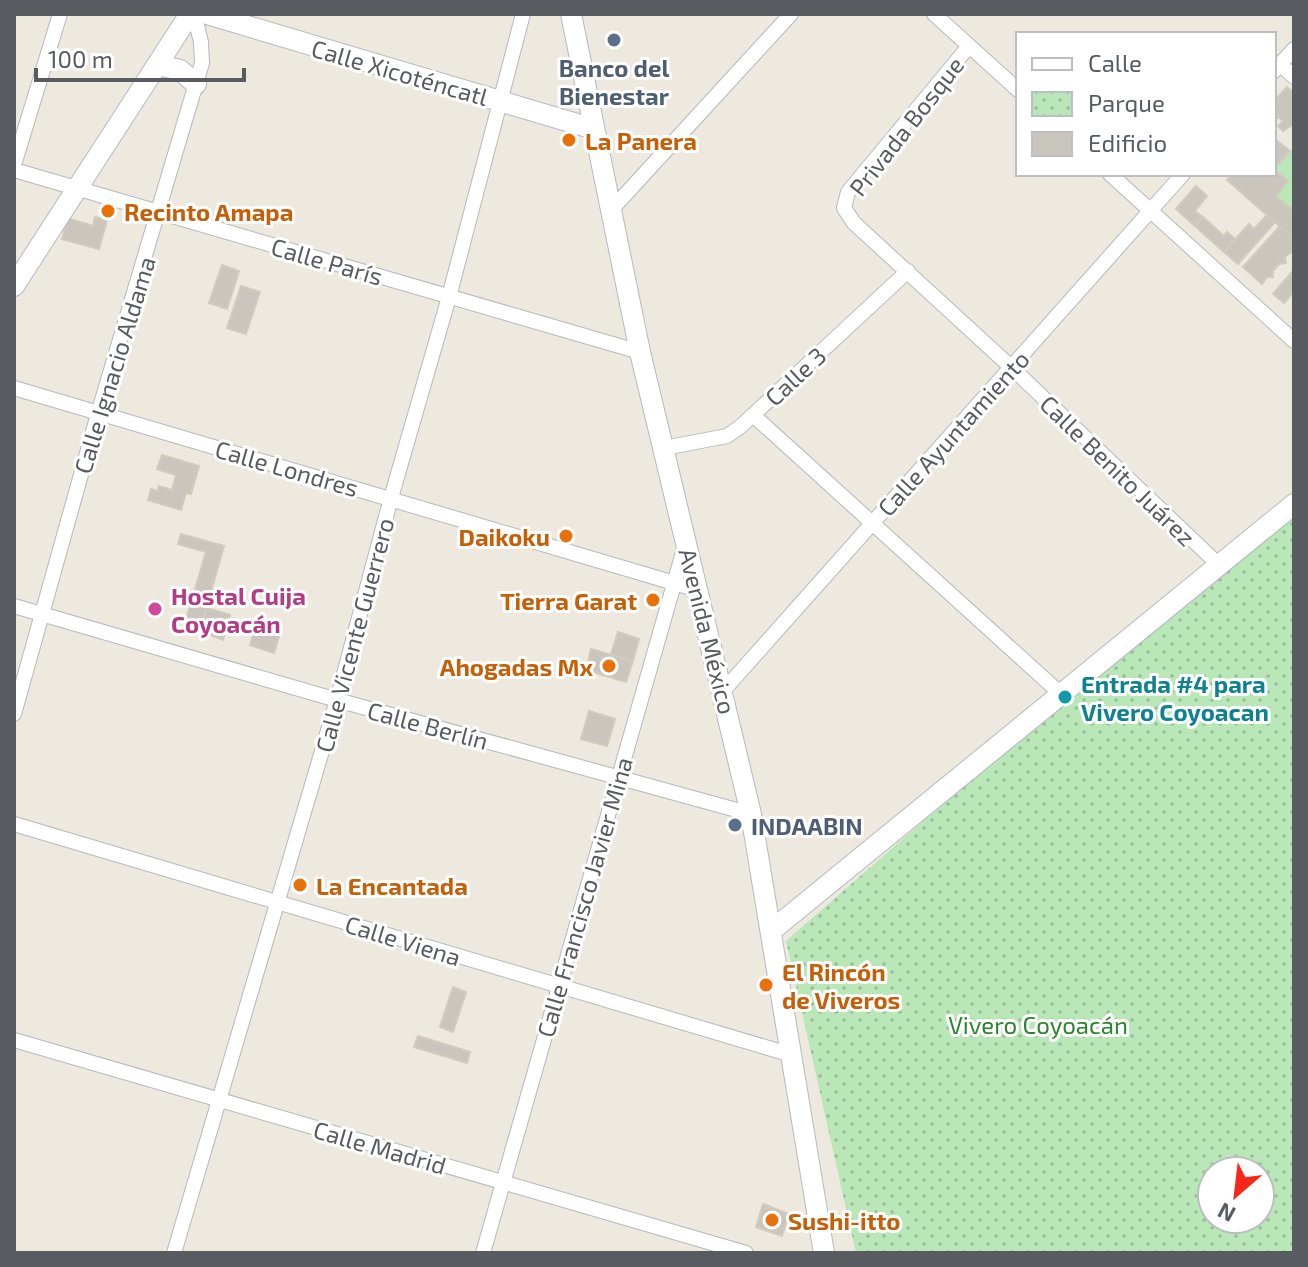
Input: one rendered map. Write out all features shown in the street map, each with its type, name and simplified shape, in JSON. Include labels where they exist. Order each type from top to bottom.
[{"type":"street","points":[[14,168],[60,14]]},
{"type":"street","points":[[14,286],[192,14]]},
{"type":"street","name":"Calle Ignacio Aldama","points":[[14,714],[98,414],[202,63],[192,14]]},
{"type":"street","name":"Calle Xicoténcatl","points":[[207,14],[594,129]]},
{"type":"street","name":"Calle Vicente Guerrero","points":[[174,1253],[337,700],[502,102],[523,14]]},
{"type":"street","name":"Avenida México","points":[[571,14],[640,352],[751,814],[824,1253]]},
{"type":"street","points":[[612,209],[791,14]]},
{"type":"street","points":[[934,14],[1016,88]]},
{"type":"street","name":"Privada Bosque","points":[[844,208],[848,192],[969,46]]},
{"type":"street","points":[[1294,49],[1277,68],[1294,77]]},
{"type":"street","points":[[158,65],[180,70],[196,84]]},
{"type":"street","name":"Calle París","points":[[14,168],[640,352]]},
{"type":"street","points":[[1112,176],[1294,341]]},
{"type":"street","name":"Calle Ayuntamiento","points":[[723,691],[1181,176]]},
{"type":"street","name":"Calle Benito Juárez","points":[[844,208],[854,223],[1220,566]]},
{"type":"street","name":"Calle 3","points":[[664,448],[727,436],[908,271]]},
{"type":"street","name":"Calle Londres","points":[[14,388],[698,590]]},
{"type":"street","points":[[753,415],[1062,695]]},
{"type":"street","points":[[771,931],[1294,504]]},
{"type":"street","name":"Calle Francisco Javier Mina","points":[[483,1253],[686,541]]},
{"type":"street","name":"Calle Berlín","points":[[14,606],[337,700],[751,814]]},
{"type":"street","name":"Calle Viena","points":[[14,824],[792,1055]]},
{"type":"street","name":"Calle Madrid","points":[[14,1040],[746,1253]]},
{"type":"green space","points":[[1294,146],[1294,211],[1276,196],[1288,182],[1276,171],[1276,167]]},
{"type":"green space","name":"Vivero Coyoacán","points":[[1294,517],[1294,1253],[856,1253],[786,941],[1065,697]]},
{"type":"building","points":[[1287,87],[1294,93],[1294,124],[1283,131],[1278,126],[1283,121],[1278,117],[1276,119],[1276,99]]},
{"type":"building","points":[[1276,140],[1290,151],[1276,167]]},
{"type":"building","points":[[1276,171],[1288,181],[1276,196],[1294,211],[1294,233],[1291,236],[1227,180],[1231,176],[1276,176]]},
{"type":"building","points":[[1196,186],[1207,196],[1195,211],[1203,217],[1195,226],[1176,209]]},
{"type":"building","points":[[1267,215],[1275,222],[1238,264],[1224,252],[1249,224],[1254,229]]},
{"type":"building","points":[[95,217],[107,220],[99,249],[62,239],[67,218],[93,226]]},
{"type":"building","points":[[1203,217],[1224,236],[1227,232],[1235,239],[1224,252],[1195,226]]},
{"type":"building","points":[[1280,226],[1291,236],[1294,250],[1285,257],[1286,263],[1279,264],[1273,271],[1273,277],[1267,277],[1262,284],[1243,267]]},
{"type":"building","points":[[222,265],[239,271],[227,309],[209,303]]},
{"type":"building","points":[[1292,272],[1294,291],[1284,303],[1273,294]]},
{"type":"building","points":[[241,286],[260,292],[246,334],[227,328]]},
{"type":"building","points":[[162,455],[199,466],[191,494],[186,493],[181,510],[148,500],[151,489],[158,491],[159,486],[172,490],[176,475],[157,469]]},
{"type":"building","points":[[181,534],[224,546],[200,630],[185,623],[206,552],[178,544]]},
{"type":"building","points":[[207,608],[230,615],[223,640],[200,631]]},
{"type":"building","points":[[257,623],[281,630],[274,653],[250,645]]},
{"type":"building","points":[[618,632],[639,639],[633,661],[611,654]]},
{"type":"building","name":"Ahogadas Mx","points":[[591,649],[633,661],[626,682],[586,670]]},
{"type":"building","points":[[589,711],[615,719],[607,746],[581,739]]},
{"type":"building","points":[[453,987],[466,992],[453,1032],[440,1027]]},
{"type":"building","points":[[418,1036],[470,1052],[467,1063],[414,1047]]},
{"type":"building","name":"Sushi-itto","points":[[763,1204],[789,1214],[782,1236],[756,1227]]},
{"type":"place","name":"Banco del Bienestar","points":[[614,40]]},
{"type":"place","name":"La Panera","points":[[569,140]]},
{"type":"place","name":"Recinto Amapa","points":[[108,211]]},
{"type":"place","name":"Daikoku","points":[[566,536]]},
{"type":"place","name":"Tierra Garat","points":[[653,600]]},
{"type":"place","name":"Hostal Cuija Coyoacán","points":[[155,609]]},
{"type":"place","name":"Ahogadas Mx","points":[[609,666]]},
{"type":"place","name":"Entrada #4 para Vivero Coyoacan","points":[[1065,697]]},
{"type":"place","name":"INDAABIN","points":[[735,825]]},
{"type":"place","name":"La Encantada","points":[[300,885]]},
{"type":"place","name":"El Rincón de Viveros","points":[[766,985]]},
{"type":"place","name":"Sushi-itto","points":[[772,1220]]}]
